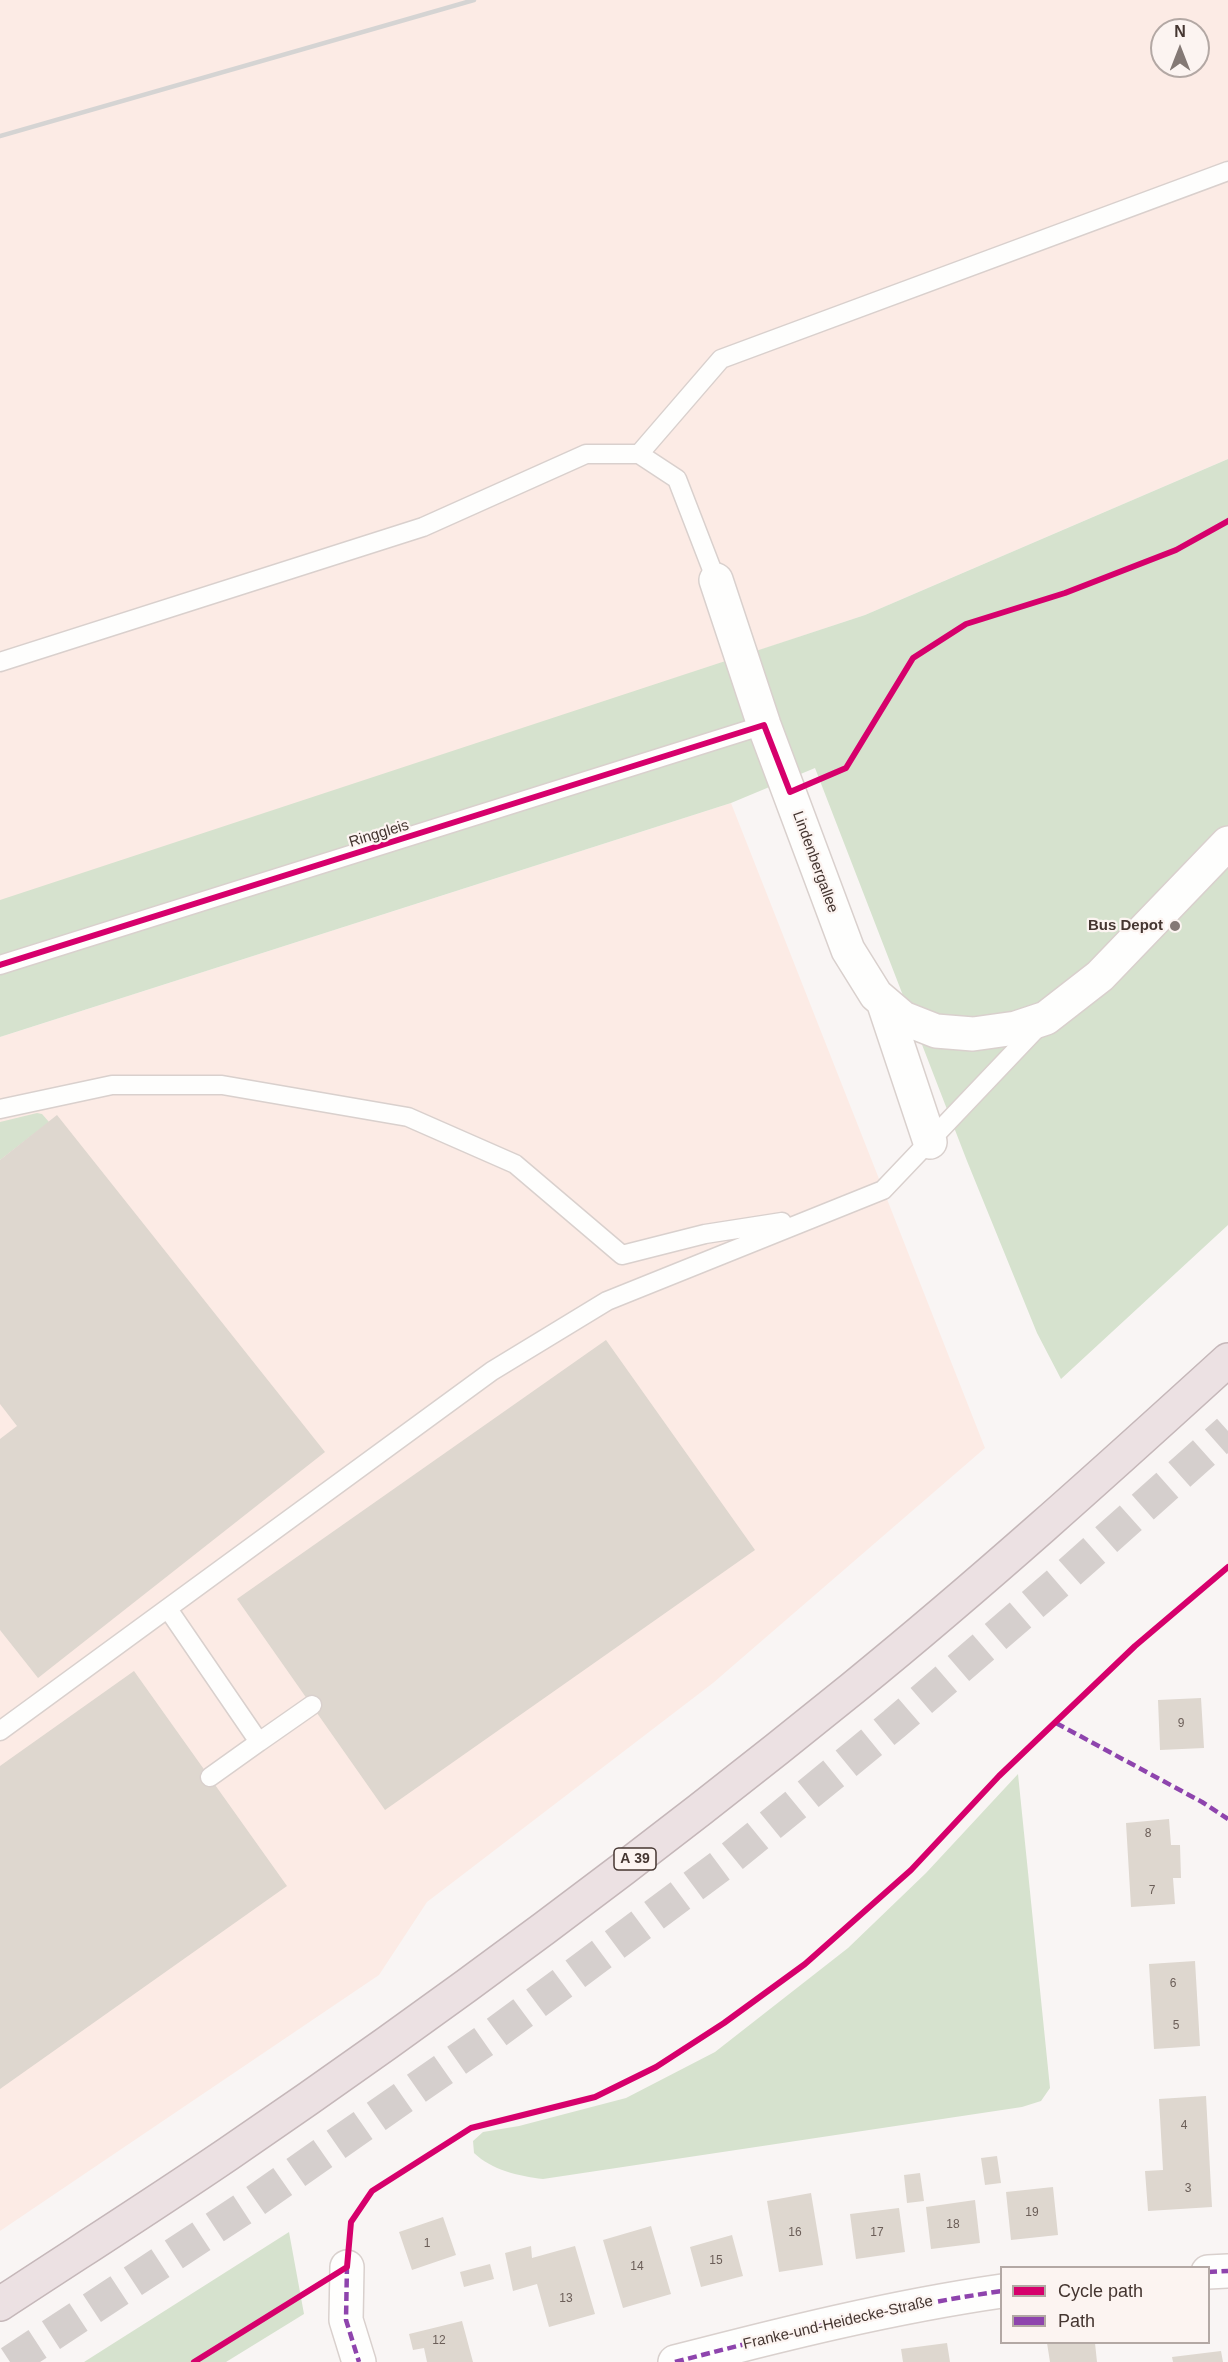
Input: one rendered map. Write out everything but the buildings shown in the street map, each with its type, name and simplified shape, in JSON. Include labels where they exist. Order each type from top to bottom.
[{"type":"highway","name":"A 39","points":[[0,2304],[228,2154],[400,2033],[681,1824],[854,1688],[1021,1548],[1228,1360]]},
{"type":"street","name":"Lindenbergallee","points":[[716,580],[764,725],[848,950],[876,995],[903,1018],[936,1031],[973,1034],[1016,1028],[1046,1018],[1100,976],[1228,843]]},
{"type":"street","name":"Lindenbergallee","points":[[882,1001],[930,1142]]},
{"type":"street","points":[[347,2267],[346,2320],[358,2362]]},
{"type":"street","points":[[1210,2272],[1228,2271]]},
{"type":"street","name":"Franke-und-Heidecke-Straße","points":[[675,2362],[817,2325],[941,2300],[1000,2291]]},
{"type":"lane","points":[[639,454],[721,359],[1228,171]]},
{"type":"lane","points":[[0,662],[423,527],[586,454],[639,454],[677,479],[716,580]]},
{"type":"lane","name":"Ringgleis","points":[[0,965],[764,725]]},
{"type":"lane","points":[[0,1731],[492,1371],[607,1301],[883,1190],[1046,1018]]},
{"type":"lane","points":[[0,1109],[112,1085],[222,1085],[408,1117],[515,1164],[622,1255],[705,1234],[813,1218]]},
{"type":"lane","points":[[168,1609],[259,1742]]},
{"type":"lane","points":[[210,1777],[312,1705]]},
{"type":"shaded area","points":[[0,0],[1228,0],[1228,459],[865,615],[0,903]]},
{"type":"shaded area","points":[[731,803],[985,1448],[713,1683],[427,1902],[379,1975],[0,2231],[0,1037]]},
{"type":"green space","points":[[1228,459],[1228,1225],[1061,1379],[1037,1333],[967,1161],[815,768],[731,803],[0,1037],[0,900],[865,615]]},
{"type":"green space","points":[[37,1113],[42,1114],[49,1122],[0,1160],[0,1122]]},
{"type":"green space","points":[[1018,1774],[1050,2088],[1041,2101],[1022,2107],[543,2179],[506,2171],[489,2164],[474,2153],[473,2141],[483,2132],[519,2126],[626,2098],[715,2052],[848,1948],[926,1873]]},
{"type":"green space","points":[[289,2232],[304,2314],[226,2362],[84,2362]]},
{"type":"tunnel","points":[[10,2362],[252,2203],[490,2037],[723,1864],[894,1724],[1061,1580],[1228,1431]]},
{"type":"railway","points":[[0,136],[474,0]]},
{"type":"marked path","points":[[1056,1723],[1202,1802],[1228,1819]]},
{"type":"marked path","points":[[347,2265],[346,2320],[359,2362]]},
{"type":"marked path","points":[[1210,2272],[1228,2271]]},
{"type":"marked path","points":[[675,2362],[878,2313],[1000,2291]]},
{"type":"cycle path","points":[[0,965],[764,725],[790,792],[846,768],[913,658],[966,624],[1065,593],[1176,550],[1228,521]]},
{"type":"cycle path","points":[[194,2362],[347,2267],[351,2222],[372,2191],[471,2128],[595,2097],[656,2067],[724,2023],[805,1964],[911,1870],[999,1776],[1135,1646],[1228,1567]]},
{"type":"place","name":"Bus Depot","points":[[1175,926]]}]
